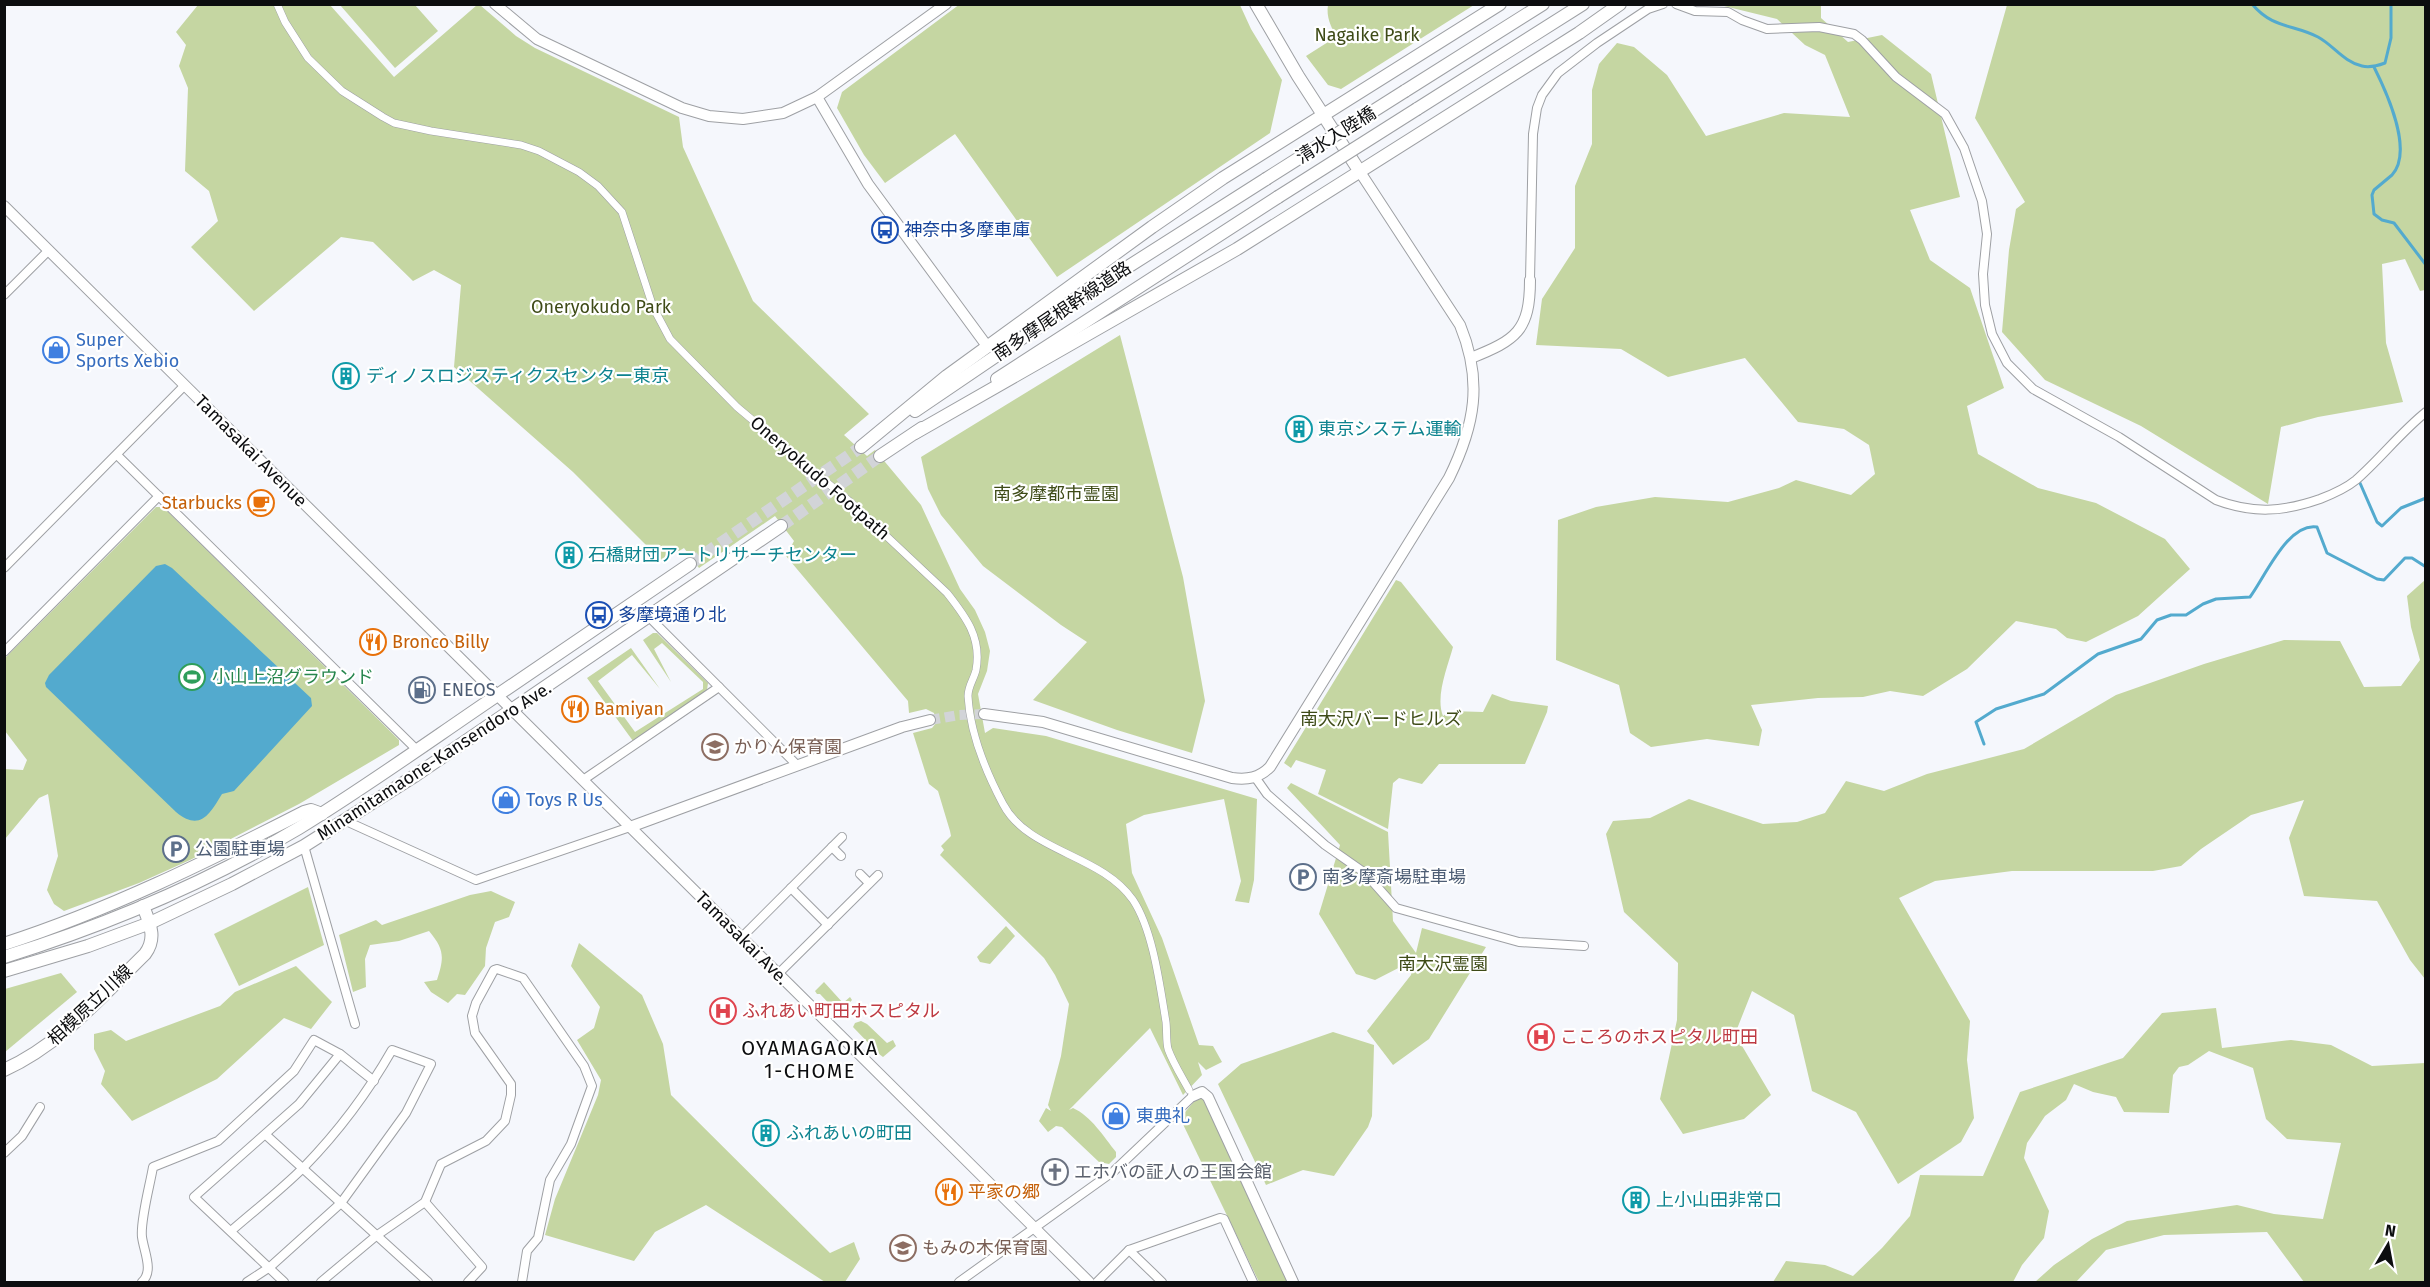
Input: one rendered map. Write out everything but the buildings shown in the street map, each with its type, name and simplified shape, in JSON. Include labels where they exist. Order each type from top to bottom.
[{"type":"main road","points":[[1256,4],[1360,172]]},
{"type":"main road","points":[[987,346],[1188,203],[1500,4]]},
{"type":"main road","name":"清水入陸橋","points":[[1266,179],[1543,4]]},
{"type":"main road","name":"清水入陸橋","points":[[1278,197],[1583,4]]},
{"type":"main road","points":[[915,433],[1237,249],[1579,33],[1620,4]]},
{"type":"main road","name":"南多摩尾根幹線道路","points":[[987,346],[861,447],[1112,277],[1266,179]]},
{"type":"main road","name":"南多摩尾根幹線道路","points":[[880,456],[1114,301],[1278,197]]},
{"type":"main road","name":"Minamitamaone-Kansendoro Ave.","points":[[4,971],[64,954],[150,923],[304,846],[346,821],[512,710],[781,526]]},
{"type":"main road","name":"Minamitamaone-Kansendoro Ave.","points":[[4,957],[143,906],[225,868],[322,813],[418,751],[690,564]]},
{"type":"main road","points":[[4,944],[130,897],[194,868],[304,812],[311,810],[322,813]]},
{"type":"main road","points":[[143,906],[150,923]]},
{"type":"main road","name":"相模原立川線","points":[[4,1070],[33,1055],[52,1041],[145,954],[152,942],[150,923]]},
{"type":"street","name":"Oneryokudo Footpath","points":[[277,4],[285,22],[308,58],[342,91],[383,117],[394,123],[431,131],[521,145],[539,151],[579,172],[598,186],[622,212],[653,307],[670,339],[737,407],[848,500],[947,593],[958,607],[978,645],[978,659],[969,687],[969,700],[979,749],[1003,805],[1012,819],[1027,832],[1105,873],[1131,897],[1144,924],[1158,975],[1168,1048],[1191,1093]]},
{"type":"street","points":[[495,4],[516,24],[537,39],[682,108],[700,114],[735,119],[757,118],[794,109],[817,98],[946,4]]},
{"type":"street","points":[[1471,358],[1501,346],[1516,334],[1527,311],[1530,280],[1533,134],[1537,108],[1542,95],[1558,73],[1589,49],[1648,9],[1663,4]]},
{"type":"street","points":[[1676,4],[1695,10],[1728,12],[1767,29],[1819,27],[1854,33],[1896,77],[1945,114],[1964,148],[1982,201],[1987,234],[1983,274],[1985,305],[1992,334],[2007,363],[2033,389],[2147,454],[2217,500],[2232,506],[2278,510],[2340,492],[2354,482],[2426,412]]},
{"type":"street","points":[[817,98],[868,184],[987,346]]},
{"type":"street","points":[[984,714],[1043,722],[1232,778],[1255,777],[1263,774],[1277,756],[1449,478],[1464,444],[1473,407],[1474,385],[1471,358],[1466,339],[1453,311],[1360,172]]},
{"type":"street","name":"Tamasakai Avenue","points":[[4,206],[498,696]]},
{"type":"street","points":[[4,295],[49,250]]},
{"type":"street","points":[[4,568],[185,385]]},
{"type":"street","points":[[117,454],[418,751]]},
{"type":"street","points":[[4,652],[159,496]]},
{"type":"street","points":[[649,616],[797,765]]},
{"type":"street","points":[[583,780],[719,687]]},
{"type":"street","name":"Tamasakai Ave.","points":[[498,696],[1089,1282]]},
{"type":"street","points":[[346,821],[476,880],[630,827],[902,727],[930,720]]},
{"type":"street","points":[[1255,777],[1267,794],[1317,838],[1365,873],[1396,908],[1519,942],[1584,946]]},
{"type":"street","points":[[741,938],[842,837]]},
{"type":"street","points":[[304,846],[354,1024]]},
{"type":"street","points":[[832,847],[842,856]]},
{"type":"street","points":[[860,874],[869,883]]},
{"type":"street","points":[[778,974],[878,875]]},
{"type":"street","points":[[791,888],[828,925]]},
{"type":"street","points":[[321,1282],[376,1236],[424,1202],[441,1164],[486,1141],[505,1121],[511,1084],[475,1033],[472,1016],[476,1003],[494,970],[497,969],[523,978],[584,1066],[592,1086],[571,1144],[550,1180],[538,1238],[527,1251],[522,1282]]},
{"type":"street","points":[[142,1282],[146,1278],[148,1267],[141,1235],[153,1167],[218,1141],[294,1071],[314,1040],[340,1054],[374,1081]]},
{"type":"street","points":[[231,1231],[303,1168],[340,1126],[374,1081],[392,1050],[431,1064],[406,1113],[341,1203],[270,1267],[247,1282]]},
{"type":"street","points":[[284,1282],[194,1197],[299,1104],[340,1054]]},
{"type":"street","points":[[959,1282],[1114,1171],[1191,1093],[1202,1092],[1209,1098],[1293,1282]]},
{"type":"street","points":[[4,1153],[22,1136],[40,1107]]},
{"type":"street","points":[[266,1135],[428,1282]]},
{"type":"street","points":[[424,1202],[482,1267],[468,1282]]},
{"type":"street","points":[[1097,1282],[1129,1250],[1220,1218],[1224,1219],[1253,1282]]},
{"type":"street","points":[[1129,1250],[1162,1282]]},
{"type":"green space","points":[[960,4],[1240,5],[1251,29],[1282,80],[1270,133],[1057,277],[955,134],[885,183],[864,155],[837,108],[842,92]]},
{"type":"green space","name":"Nagaike Park","points":[[1328,4],[1474,5],[1341,89],[1328,85],[1306,56],[1336,37],[1328,17]]},
{"type":"green space","name":"Oneryokudo Park","points":[[198,5],[330,5],[394,77],[477,5],[480,5],[516,36],[535,48],[679,117],[683,147],[753,301],[869,414],[844,435],[867,456],[875,450],[921,505],[960,589],[975,610],[985,632],[990,651],[987,671],[978,694],[985,733],[993,728],[1046,736],[1257,799],[1254,880],[1249,903],[1235,901],[1241,881],[1224,799],[1144,815],[1126,824],[1132,873],[1162,938],[1199,1045],[1213,1046],[1222,1062],[1206,1070],[1198,1062],[1202,1075],[1183,1095],[1150,1028],[1069,1110],[1073,1108],[1086,1116],[1116,1152],[1116,1157],[1109,1164],[1099,1162],[1062,1127],[1056,1126],[1048,1132],[1039,1121],[1046,1108],[1051,1111],[1048,1105],[1061,1056],[1069,1004],[1044,958],[940,855],[944,850],[941,846],[951,836],[950,831],[938,791],[929,784],[913,733],[932,728],[936,723],[934,713],[926,709],[909,713],[908,701],[786,556],[794,541],[775,516],[699,568],[684,548],[662,561],[573,472],[454,367],[461,285],[434,270],[413,281],[373,242],[341,237],[254,311],[191,247],[218,221],[209,191],[185,171],[188,88],[179,66],[186,45],[176,32]]},
{"type":"green space","points":[[340,5],[415,5],[438,31],[395,68]]},
{"type":"green space","points":[[1720,5],[1821,5],[1821,18],[1848,42],[1882,35],[1931,74],[1960,197],[1910,210],[1930,260],[1970,288],[2004,388],[1967,406],[1978,454],[2038,488],[2096,503],[2165,539],[2190,569],[2138,616],[2086,642],[2067,638],[2056,629],[2016,621],[1967,669],[1923,696],[1890,691],[1863,697],[1818,698],[1751,705],[1762,730],[1759,746],[1707,739],[1651,747],[1630,733],[1619,685],[1556,660],[1558,520],[1596,507],[1655,497],[1728,502],[1779,488],[1796,480],[1851,495],[1875,474],[1869,445],[1844,429],[1798,422],[1745,358],[1668,377],[1621,349],[1536,345],[1542,299],[1575,248],[1575,186],[1592,144],[1592,90],[1599,64],[1617,43],[1634,47],[1667,75],[1706,136],[1784,113],[1850,117],[1825,55],[1805,45],[1777,19]]},
{"type":"green space","points":[[2007,5],[2425,5],[2425,290],[2420,291],[2405,259],[2382,264],[2386,343],[2403,402],[2318,417],[2281,427],[2268,504],[2141,426],[2045,380],[2002,332],[2009,250],[2016,209],[2025,202],[1975,118]]},
{"type":"green space","name":"南多摩都市霊園","points":[[1120,335],[1183,577],[1205,701],[1192,753],[1117,730],[1033,700],[1087,642],[983,566],[941,515],[928,489],[921,457]]},
{"type":"green space","points":[[156,507],[163,507],[399,740],[399,745],[299,804],[190,860],[139,883],[64,911],[54,904],[47,890],[58,856],[48,794],[39,798],[5,839],[5,769],[23,770],[27,760],[5,731],[5,658]]},
{"type":"green space","name":"南大沢バードヒルズ","points":[[1396,580],[1401,582],[1453,647],[1441,690],[1443,716],[1450,711],[1483,712],[1492,694],[1511,701],[1548,706],[1525,764],[1439,764],[1422,784],[1399,778],[1393,783],[1388,829],[1318,794],[1326,770],[1296,760],[1291,768],[1284,763]]},
{"type":"green space","points":[[2425,580],[2425,979],[2410,960],[2377,901],[2304,896],[2289,838],[2304,800],[2251,815],[2201,849],[2181,866],[2153,871],[2012,871],[1935,881],[1899,898],[1970,1021],[1967,1060],[1974,1118],[1961,1142],[1898,1184],[1856,1112],[1812,1091],[1794,1015],[1752,991],[1735,1034],[1771,1095],[1744,1119],[1683,1134],[1660,1099],[1677,1020],[1678,963],[1624,912],[1606,834],[1613,821],[1650,818],[1689,799],[1763,824],[1797,822],[1825,813],[1846,781],[1884,791],[1927,774],[2024,749],[2116,695],[2204,664],[2284,640],[2340,641],[2364,687],[2401,686],[2420,660],[2411,627],[2407,596]]},
{"type":"green space","points":[[657,633],[708,683],[707,690],[633,741],[587,678],[631,648],[660,689],[632,655],[598,681],[635,732],[703,689],[703,682],[662,643],[654,649],[671,682],[643,640]]},
{"type":"green space","name":"南大沢霊園","points":[[1291,783],[1388,832],[1393,921],[1416,953],[1422,928],[1486,947],[1429,1039],[1393,1065],[1367,1031],[1411,975],[1414,960],[1375,980],[1356,974],[1319,914],[1340,845],[1287,788]]},
{"type":"green space","points":[[308,887],[324,945],[239,986],[214,934]]},
{"type":"green space","points":[[491,891],[515,902],[509,917],[495,922],[486,948],[485,966],[465,995],[457,994],[448,1003],[431,992],[424,982],[437,980],[442,960],[438,944],[429,931],[399,941],[370,945],[365,959],[366,987],[353,992],[339,935],[376,920],[382,925],[470,895]]},
{"type":"green space","points":[[1006,926],[1015,936],[990,964],[980,962],[977,957]]},
{"type":"green space","points":[[579,943],[642,995],[663,1044],[671,1095],[830,1253],[854,1242],[860,1259],[845,1282],[825,1282],[706,1205],[655,1232],[634,1261],[545,1235],[555,1199],[598,1095],[601,1080],[577,1040],[594,1028],[600,1007],[571,966]]},
{"type":"green space","points":[[296,966],[332,1002],[311,1029],[284,1018],[217,1079],[132,1121],[101,1084],[105,1071],[94,1049],[94,1034],[111,1030],[126,1041],[220,1006],[235,992]]},
{"type":"green space","points":[[61,973],[77,992],[5,1052],[5,989]]},
{"type":"green space","points":[[824,982],[843,1003],[850,997],[852,1000],[841,1012],[837,1012],[815,991]]},
{"type":"green space","points":[[2216,1008],[2222,1048],[2291,1040],[2331,1045],[2372,1066],[2425,1063],[2425,1282],[2304,1282],[2267,1232],[2164,1235],[2106,1250],[2076,1282],[2035,1282],[2054,1265],[2092,1239],[2127,1221],[2237,1205],[2274,1214],[2323,1219],[2341,1143],[2287,1139],[2266,1119],[2253,1068],[2209,1051],[2188,1065],[2179,1067],[2173,1075],[2169,1113],[2124,1112],[2116,1097],[2093,1092],[2074,1084],[2066,1100],[2045,1116],[2027,1143],[2024,1158],[2049,1211],[2044,1238],[2022,1265],[2013,1282],[1773,1282],[1786,1261],[1825,1265],[1853,1276],[1910,1216],[1920,1175],[1983,1176],[2020,1092],[2123,1058],[2162,1013]]},
{"type":"green space","points":[[861,1021],[887,1043],[893,1040],[896,1046],[883,1057],[853,1027],[855,1023]]},
{"type":"green space","points":[[1333,1032],[1374,1045],[1372,1116],[1368,1127],[1334,1176],[1303,1170],[1266,1185],[1218,1084],[1241,1064]]},
{"type":"green space","points":[[1197,1098],[1205,1099],[1290,1282],[1259,1282],[1180,1118]]},
{"type":"water","points":[[165,564],[311,698],[312,706],[234,791],[222,794],[208,814],[198,820],[184,818],[176,812],[46,687],[45,683],[49,675],[156,566]]},
{"type":"waterway","points":[[2252,4],[2268,18],[2318,37],[2350,61],[2368,67],[2385,63],[2391,38],[2391,4]]},
{"type":"waterway","points":[[2374,67],[2396,121],[2400,151],[2398,164],[2392,175],[2374,190],[2372,195],[2374,214],[2382,220],[2394,223],[2426,265]]},
{"type":"waterway","points":[[2360,483],[2377,522],[2382,526],[2401,508],[2426,498]]},
{"type":"waterway","points":[[1984,744],[1976,722],[1996,709],[2044,694],[2098,654],[2141,639],[2157,620],[2171,615],[2186,615],[2216,599],[2250,597],[2278,553],[2296,533],[2306,528],[2317,527],[2327,553],[2377,579],[2384,580],[2405,558],[2412,558],[2426,567]]},
{"type":"tunnel","points":[[690,564],[861,447]]},
{"type":"tunnel","points":[[781,526],[880,456]]},
{"type":"tunnel","points":[[930,720],[984,714]]},
{"type":"place","name":"神奈中多摩車庫","points":[[885,230]]},
{"type":"place","name":"Super Sports Xebio","points":[[56,350]]},
{"type":"place","name":"ディノスロジスティクスセンター東京","points":[[346,376]]},
{"type":"place","name":"東京システム運輸","points":[[1299,429]]},
{"type":"place","name":"Starbucks","points":[[261,503]]},
{"type":"place","name":"石橋財団アートリサーチセンター","points":[[569,555]]},
{"type":"place","name":"多摩境通り北","points":[[599,615]]},
{"type":"place","name":"Bronco Billy","points":[[373,642]]},
{"type":"place","name":"小山上沼グラウンド","points":[[192,677]]},
{"type":"place","name":"ENEOS","points":[[422,690]]},
{"type":"place","name":"Bamiyan","points":[[575,709]]},
{"type":"place","name":"かりん保育園","points":[[715,747]]},
{"type":"place","name":"Toys R Us","points":[[506,800]]},
{"type":"place","name":"公園駐車場","points":[[176,849]]},
{"type":"place","name":"南多摩斎場駐車場","points":[[1303,877]]},
{"type":"place","name":"ふれあい町田ホスピタル","points":[[723,1011]]},
{"type":"place","name":"こころのホスピタル町田","points":[[1541,1037]]},
{"type":"place","name":"東典礼","points":[[1116,1116]]},
{"type":"place","name":"ふれあいの町田","points":[[766,1133]]},
{"type":"place","name":"エホバの証人の王国会館","points":[[1055,1172]]},
{"type":"place","name":"平家の郷","points":[[949,1192]]},
{"type":"place","name":"上小山田非常口","points":[[1636,1200]]},
{"type":"place","name":"もみの木保育園","points":[[903,1248]]},
{"type":"district","name":"OYAMAGAOKA 1-CHOME","points":[[810,1060]]}]
